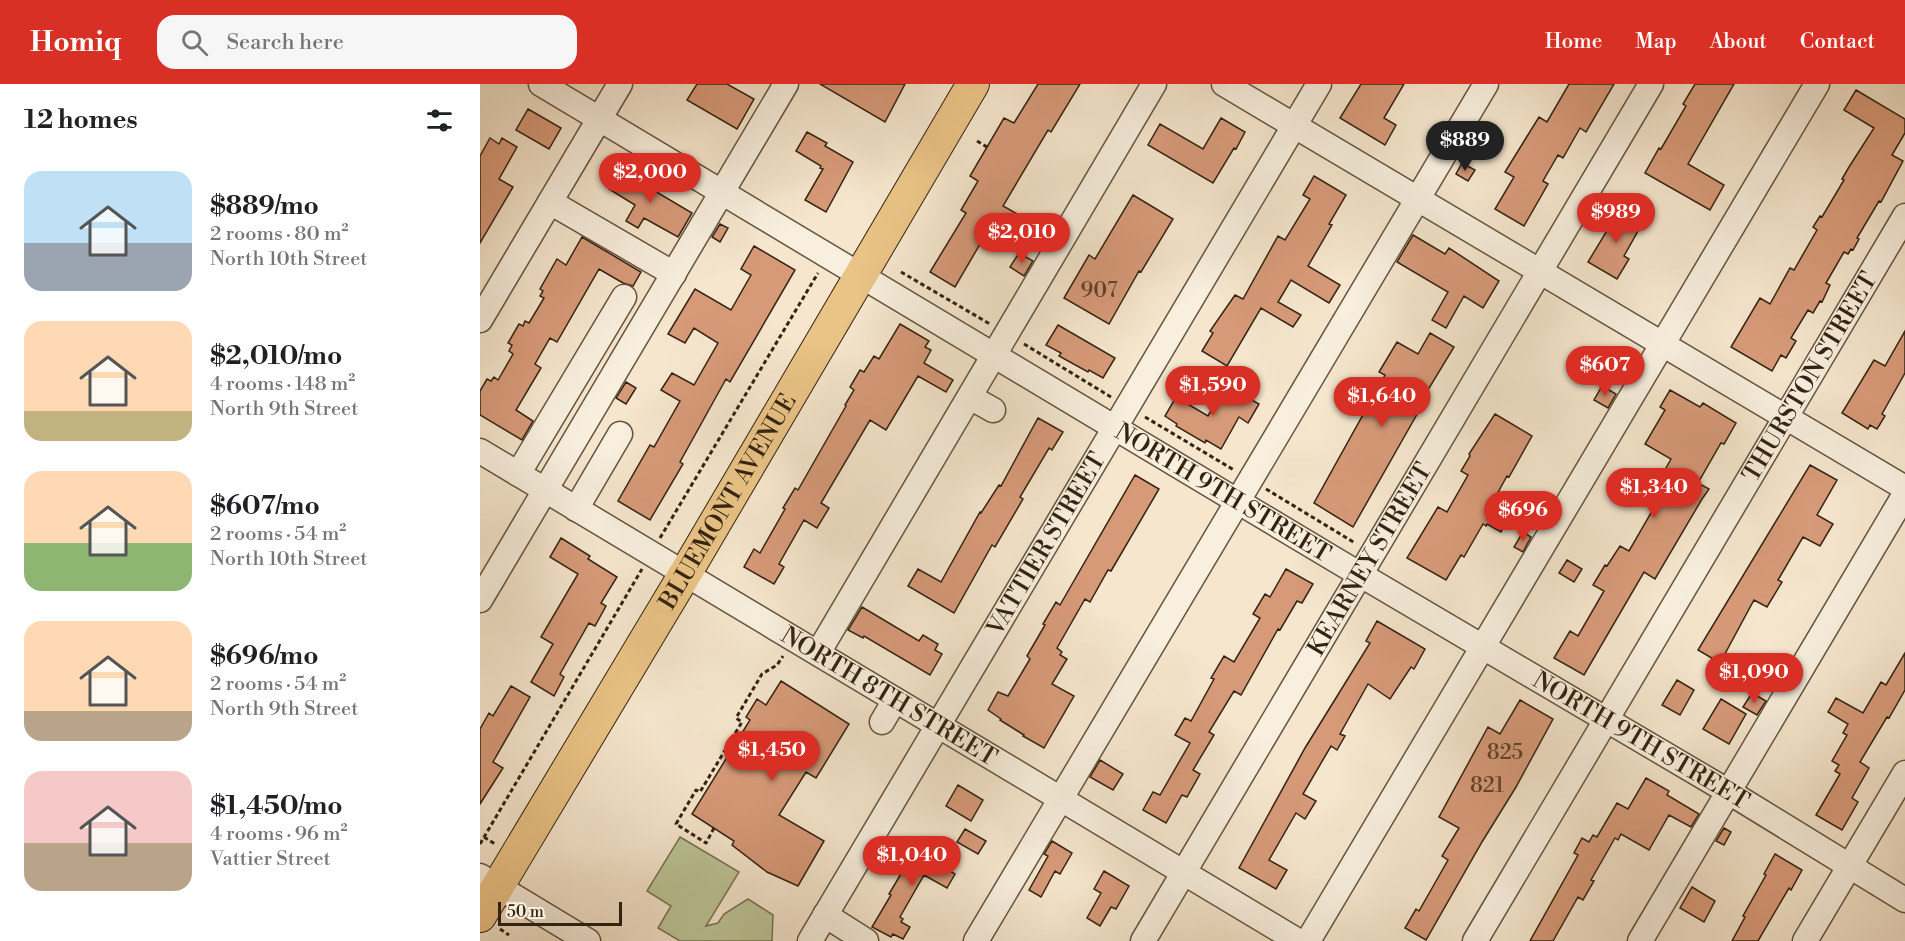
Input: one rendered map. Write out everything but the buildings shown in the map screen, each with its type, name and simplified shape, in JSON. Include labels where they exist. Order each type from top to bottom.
[{"type":"main road","name":"BLUEMONT AVENUE","points":[[488,921],[489,882],[685,574],[973,84]]},
{"type":"street","name":"NORTH 9TH STREET","points":[[541,84],[1729,792],[1905,900]]},
{"type":"street","points":[[480,320],[620,84]]},
{"type":"street","points":[[480,600],[786,84]]},
{"type":"street","points":[[818,653],[1154,84]]},
{"type":"street","points":[[1224,84],[1905,488]]},
{"type":"street","name":"VATTIER STREET","points":[[810,941],[1319,84]]},
{"type":"street","points":[[976,941],[1486,84]]},
{"type":"street","name":"KEARNEY STREET","points":[[1143,941],[1651,84]]},
{"type":"street","points":[[1308,941],[1818,84]]},
{"type":"street","points":[[550,202],[674,274]]},
{"type":"street","name":"THURSTON STREET","points":[[1475,941],[1905,216]]},
{"type":"street","points":[[518,474],[624,297]]},
{"type":"street","points":[[970,397],[993,410]]},
{"type":"street","points":[[576,509],[620,434]]},
{"type":"street","name":"NORTH 8TH STREET","points":[[480,451],[1298,941]]},
{"type":"street","points":[[1640,941],[1905,494]]},
{"type":"street","points":[[882,722],[895,700]]},
{"type":"street","points":[[1805,941],[1905,773]]},
{"type":"street","points":[[489,882],[588,941]]},
{"type":"street","points":[[825,915],[866,941]]},
{"type":"path","points":[[977,141],[987,147]]},
{"type":"path","points":[[714,828],[706,843],[676,824],[696,790],[700,792],[742,722],[736,718],[762,674],[777,665],[793,639]]},
{"type":"path","points":[[484,837],[495,844]]},
{"type":"path","points":[[488,921],[509,935]]},
{"type":"green space","points":[[680,837],[739,872],[706,926],[718,923],[724,914],[748,899],[773,915],[772,941],[680,941],[658,928],[671,906],[647,891]]}]
